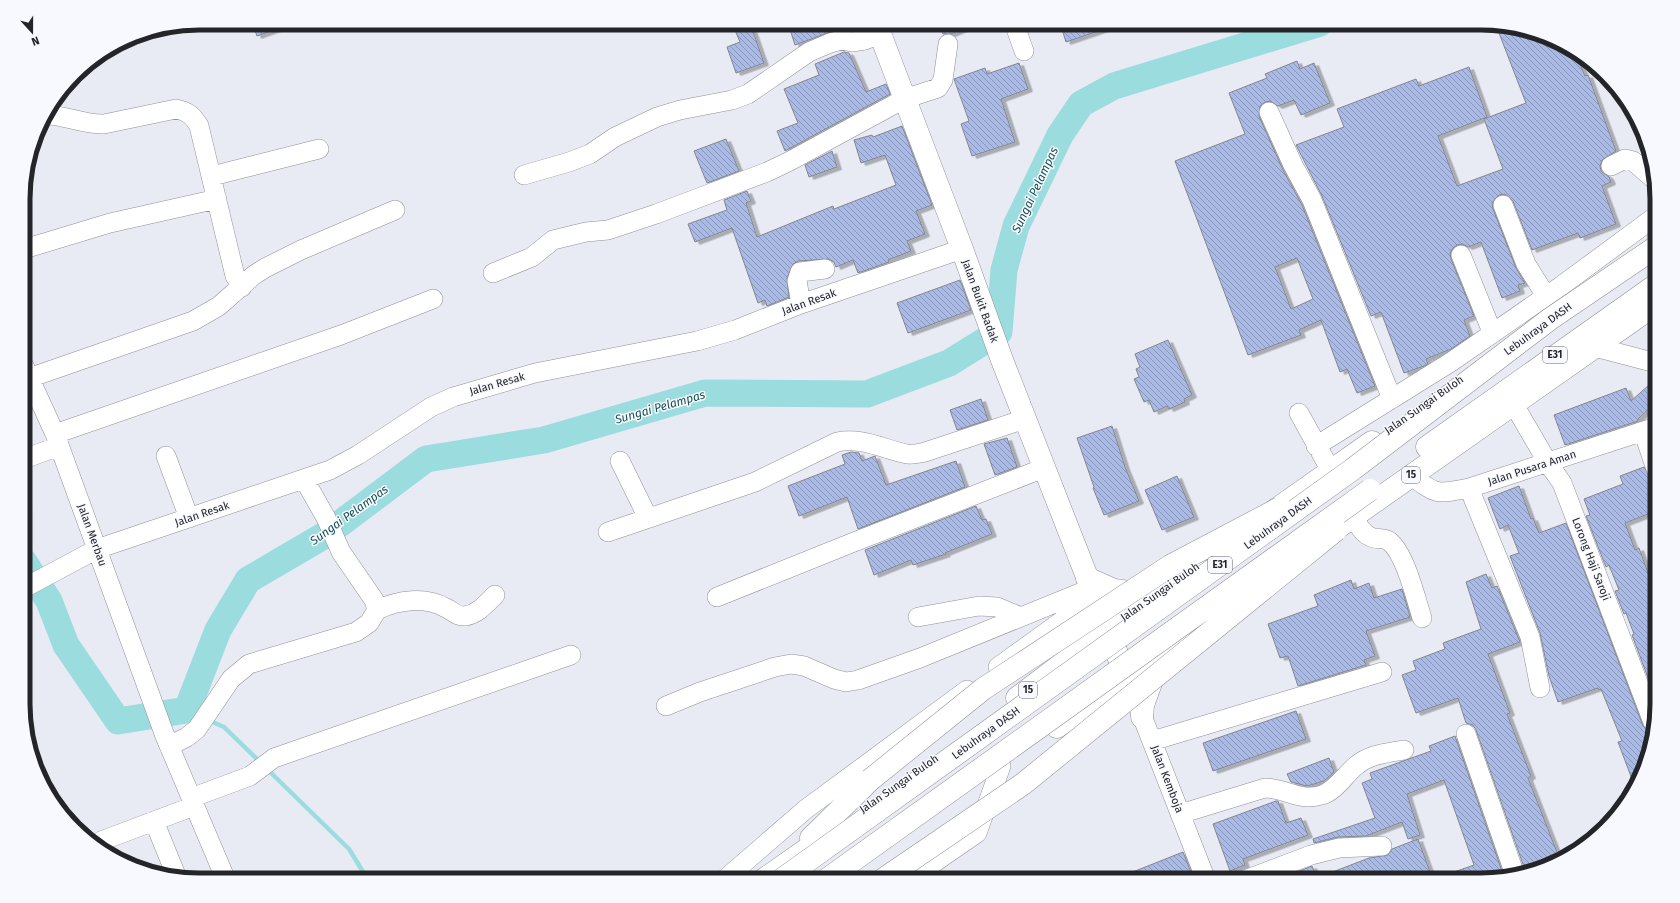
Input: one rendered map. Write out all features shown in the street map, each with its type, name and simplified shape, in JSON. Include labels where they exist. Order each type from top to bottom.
[{"type":"main road","name":"Jalan Bukit Badak","points":[[879,30],[962,249],[1002,360],[1127,679]]},
{"type":"main road","name":"Jalan Sungai Buloh","points":[[785,870],[1108,629],[1477,368],[1650,240]]},
{"type":"main road","name":"Lebuhraya DASH","points":[[785,870],[1353,469],[1550,319],[1650,251]]},
{"type":"main road","name":"E31","points":[[836,873],[1370,490],[1462,420],[1650,289]]},
{"type":"main road","name":"15","points":[[851,873],[1001,766],[1169,651],[1352,517],[1650,308]]},
{"type":"main road","points":[[785,870],[870,780],[983,689],[1170,566],[1353,469]]},
{"type":"main road","points":[[892,873],[1023,784],[1334,533],[1370,490]]},
{"type":"main road","points":[[1091,588],[1100,584],[1121,591],[1144,594],[1160,593]]},
{"type":"main road","points":[[1142,717],[1147,692],[1156,670],[1169,651]]},
{"type":"street","points":[[524,175],[569,162],[590,154],[615,137],[657,117],[680,110],[732,100],[748,94],[809,52],[841,40],[852,42],[865,40],[876,30]]},
{"type":"street","points":[[1016,30],[1024,51]]},
{"type":"street","points":[[493,273],[532,257],[553,240],[615,227],[656,214],[767,172],[904,99],[938,88],[942,84],[948,44]]},
{"type":"street","points":[[52,115],[60,115],[93,125],[176,109],[184,110],[191,114],[199,126],[235,276],[242,287]]},
{"type":"street","points":[[1269,112],[1296,171],[1312,200],[1392,399]]},
{"type":"street","points":[[212,176],[319,149]]},
{"type":"street","points":[[1611,166],[1625,159],[1633,162],[1649,175]]},
{"type":"street","points":[[30,247],[110,223],[217,199]]},
{"type":"street","points":[[1503,205],[1526,264],[1546,296]]},
{"type":"street","points":[[30,371],[193,321],[219,306],[254,275],[276,262],[395,210]]},
{"type":"street","points":[[1316,446],[1451,362],[1492,332],[1546,296],[1650,220]]},
{"type":"street","name":"Jalan Resak","points":[[30,585],[97,549],[330,470],[358,455],[430,407],[453,397],[535,373],[697,341],[735,330],[801,304],[962,249]]},
{"type":"street","points":[[1461,255],[1492,332]]},
{"type":"street","points":[[801,304],[797,281],[800,272],[825,269]]},
{"type":"street","points":[[30,456],[57,440],[341,335],[433,299]]},
{"type":"street","points":[[1595,347],[1650,357]]},
{"type":"street","name":"Jalan Merbau","points":[[30,381],[57,440],[167,741]]},
{"type":"street","name":"Lorong Haji Saroji","points":[[1513,403],[1548,463],[1562,483],[1650,714]]},
{"type":"street","points":[[1299,413],[1316,446],[1332,471]]},
{"type":"street","points":[[608,532],[755,482],[837,442],[849,439],[908,454],[925,452],[1025,419]]},
{"type":"street","name":"Jalan Pusara Aman","points":[[1411,476],[1429,490],[1440,494],[1469,488],[1650,429]]},
{"type":"street","points":[[166,456],[190,518]]},
{"type":"street","points":[[620,461],[648,518]]},
{"type":"street","points":[[717,597],[1044,468]]},
{"type":"street","points":[[304,479],[326,518],[341,552],[374,600],[377,610]]},
{"type":"street","points":[[1469,488],[1530,637],[1540,688]]},
{"type":"street","points":[[1352,517],[1362,532],[1372,538],[1381,538],[1389,541],[1396,551],[1404,564],[1422,618]]},
{"type":"street","points":[[666,706],[700,692],[760,672],[790,664],[804,666],[834,679],[846,682],[858,680],[920,658],[1091,588]]},
{"type":"street","points":[[732,873],[806,809],[946,705],[1091,588]]},
{"type":"street","points":[[223,873],[167,741],[187,737],[197,729],[231,679],[249,664],[356,632],[369,623],[377,610],[392,603],[410,600],[432,603],[446,607],[454,614],[463,617],[472,615],[482,608],[495,594]]},
{"type":"street","points":[[918,617],[979,606],[997,607],[1021,617]]},
{"type":"street","points":[[101,841],[154,822],[192,802],[250,776],[274,758],[571,655]]},
{"type":"street","points":[[1152,741],[1382,672]]},
{"type":"street","name":"Jalan Kemboja","points":[[1127,679],[1203,873]]},
{"type":"street","points":[[1466,734],[1513,870]]},
{"type":"street","points":[[1180,814],[1265,788],[1273,788],[1296,796],[1322,795],[1329,792],[1357,765],[1365,760],[1375,755],[1404,750]]},
{"type":"street","points":[[919,873],[977,833],[1001,766]]},
{"type":"street","points":[[154,822],[175,872]]},
{"type":"street","points":[[1264,873],[1311,855],[1332,849],[1359,846],[1382,846]]},
{"type":"building","points":[[255,30],[274,30],[257,36]]},
{"type":"building","points":[[735,30],[752,30],[764,63],[736,73],[727,47],[740,42]]},
{"type":"building","points":[[790,30],[829,30],[830,32],[795,45]]},
{"type":"building","points":[[941,30],[960,30],[951,34],[943,34]]},
{"type":"building","points":[[1062,30],[1101,30],[1066,42]]},
{"type":"building","points":[[1503,31],[1514,33],[1536,39],[1556,47],[1579,61],[1585,76],[1588,75],[1616,151],[1602,160],[1600,166],[1601,171],[1609,177],[1611,182],[1602,186],[1616,224],[1580,238],[1578,233],[1532,250],[1513,201],[1505,194],[1499,195],[1492,203],[1493,209],[1516,268],[1525,283],[1518,285],[1520,291],[1502,298],[1481,242],[1468,247],[1463,244],[1457,245],[1450,253],[1451,259],[1474,316],[1464,320],[1470,336],[1451,349],[1426,359],[1428,364],[1404,373],[1381,312],[1371,316],[1322,196],[1296,145],[1344,127],[1337,109],[1416,79],[1419,86],[1469,67],[1487,117],[1438,136],[1457,186],[1503,169],[1484,119],[1526,103],[1499,33]]},
{"type":"building","points":[[844,52],[849,53],[866,92],[886,84],[890,94],[785,151],[777,131],[798,123],[784,89],[819,75],[815,64]]},
{"type":"building","points":[[1297,61],[1300,69],[1314,63],[1330,103],[1301,115],[1294,100],[1278,106],[1270,101],[1265,102],[1260,106],[1259,116],[1283,170],[1302,205],[1375,386],[1357,393],[1347,369],[1340,372],[1321,320],[1299,330],[1301,335],[1248,355],[1175,161],[1245,134],[1229,93],[1267,78],[1265,74]],"holes":[[[1297,258],[1313,299],[1291,309],[1275,267]]]},
{"type":"building","points":[[1019,63],[1028,89],[1001,99],[1015,142],[972,156],[961,124],[969,121],[954,79],[985,68],[987,74]]},
{"type":"building","points":[[902,126],[932,205],[916,211],[925,234],[907,241],[911,251],[888,260],[889,262],[858,273],[853,260],[836,267],[834,262],[829,259],[798,261],[793,264],[787,278],[789,297],[767,306],[765,300],[758,303],[732,228],[695,242],[688,224],[727,210],[724,200],[747,191],[751,201],[746,203],[757,237],[833,206],[834,209],[896,185],[885,155],[861,163],[854,140],[872,135],[873,137]]},
{"type":"building","points":[[726,139],[739,171],[707,183],[694,151]]},
{"type":"building","points":[[832,151],[837,167],[809,177],[805,165]]},
{"type":"building","points":[[960,280],[971,310],[908,333],[897,303]]},
{"type":"building","points":[[1168,340],[1192,395],[1184,399],[1185,402],[1169,409],[1167,406],[1154,412],[1149,400],[1144,402],[1134,379],[1139,377],[1136,369],[1140,367],[1135,354]]},
{"type":"building","points":[[1649,385],[1650,386],[1650,408],[1638,419],[1638,421],[1565,445],[1554,415],[1626,388],[1631,401]]},
{"type":"building","points":[[981,399],[988,420],[957,430],[950,410]]},
{"type":"building","points":[[1112,426],[1125,467],[1139,501],[1104,515],[1093,488],[1094,487],[1077,438]]},
{"type":"building","points":[[1007,438],[1017,467],[995,475],[984,444]]},
{"type":"building","points":[[851,452],[859,453],[862,461],[875,456],[886,485],[956,461],[965,487],[858,529],[847,497],[799,516],[788,486],[845,464],[842,455]]},
{"type":"building","points":[[1644,467],[1650,476],[1650,513],[1625,523],[1635,550],[1639,548],[1650,579],[1650,683],[1632,635],[1634,634],[1615,591],[1619,590],[1609,565],[1606,567],[1586,516],[1590,515],[1584,499],[1623,484],[1620,476]]},
{"type":"building","points":[[1177,476],[1194,517],[1162,530],[1145,490]]},
{"type":"building","points":[[1519,486],[1531,519],[1533,518],[1539,533],[1566,523],[1643,726],[1648,731],[1641,759],[1632,780],[1618,742],[1622,741],[1601,689],[1599,690],[1598,688],[1558,702],[1549,676],[1540,633],[1510,556],[1519,553],[1508,525],[1500,529],[1488,498]]},
{"type":"building","points":[[976,506],[982,520],[986,519],[992,534],[945,553],[946,554],[913,565],[911,560],[874,575],[865,550]]},
{"type":"building","points":[[1486,574],[1492,588],[1497,586],[1520,642],[1488,654],[1510,713],[1507,714],[1531,776],[1528,778],[1558,855],[1524,867],[1476,730],[1473,725],[1466,723],[1458,698],[1416,713],[1402,675],[1416,670],[1413,661],[1445,649],[1443,643],[1481,629],[1466,582]]},
{"type":"building","points":[[1351,580],[1354,589],[1369,583],[1374,598],[1402,589],[1410,617],[1366,631],[1375,656],[1364,660],[1366,665],[1298,686],[1288,656],[1280,658],[1268,624],[1318,606],[1314,595]]},
{"type":"building","points":[[1296,711],[1306,739],[1213,771],[1203,743]]},
{"type":"building","points":[[1455,736],[1502,872],[1451,873],[1474,865],[1444,780],[1407,794],[1420,835],[1408,839],[1402,822],[1366,836],[1338,837],[1314,843],[1313,839],[1375,818],[1362,783],[1372,779],[1370,773],[1431,751],[1429,746]]},
{"type":"building","points":[[1329,758],[1334,772],[1324,781],[1307,786],[1291,782],[1287,774]]},
{"type":"building","points":[[1278,801],[1286,823],[1301,818],[1308,835],[1243,859],[1245,865],[1230,871],[1213,824]]},
{"type":"building","points":[[1418,839],[1430,873],[1330,873],[1369,858],[1388,855],[1392,849]]},
{"type":"building","points":[[1183,852],[1191,873],[1130,873]]},
{"type":"building","points":[[1312,866],[1315,873],[1294,873]]},
{"type":"waterway","name":"Sungai Pelampas","points":[[30,571],[49,601],[66,645],[118,721],[187,710],[218,630],[248,580],[325,535],[426,459],[544,440],[705,393],[867,394],[949,363],[999,332],[1004,270],[1016,226],[1060,135],[1081,104],[1114,86],[1297,30]]},
{"type":"waterway","points":[[187,710],[200,716]]},
{"type":"waterway","points":[[208,720],[224,727],[261,763]]},
{"type":"waterway","points":[[266,768],[349,849],[364,873]]}]
